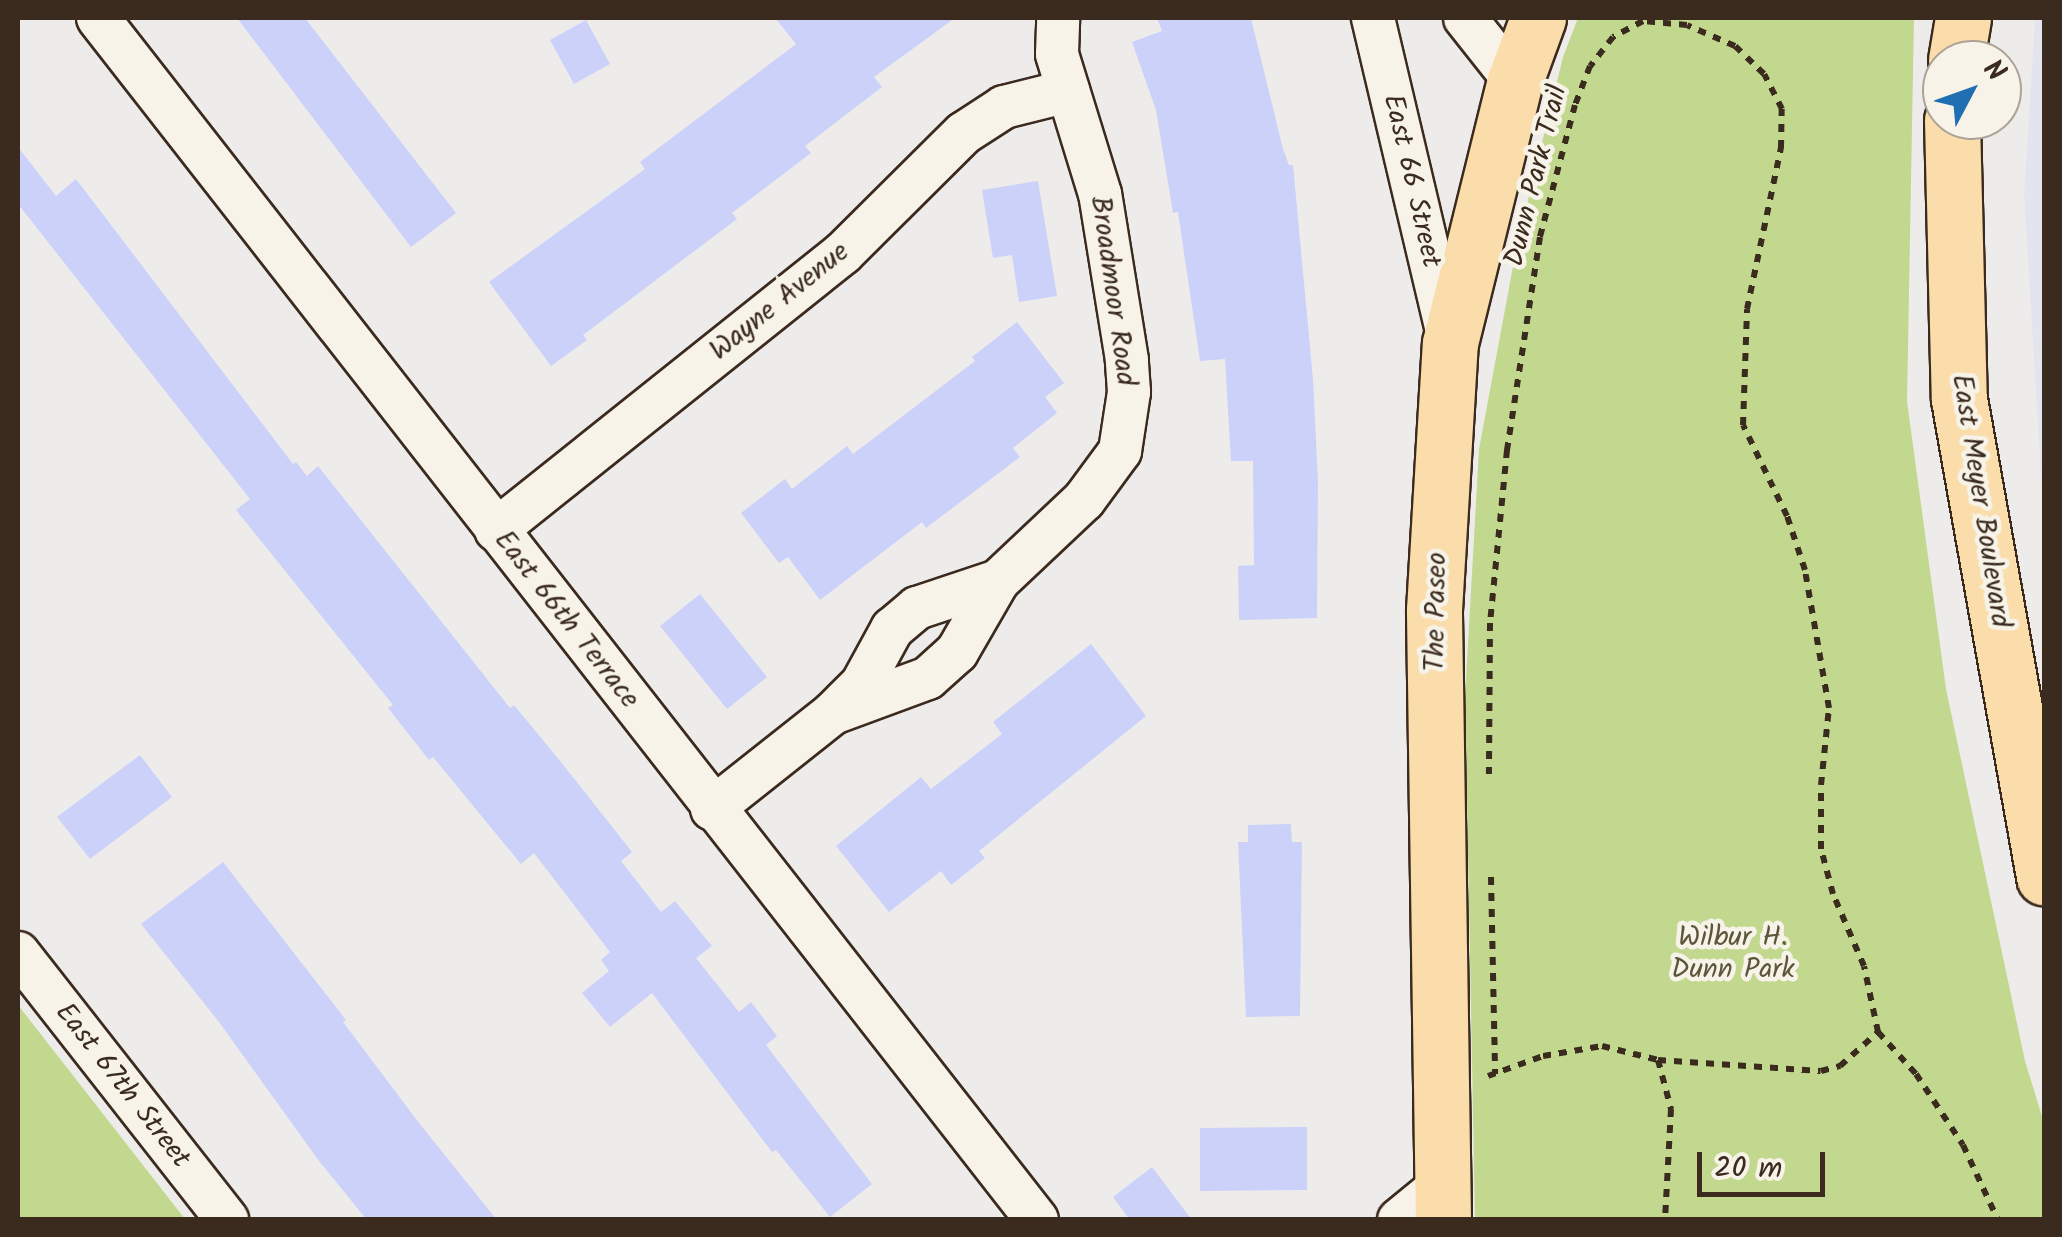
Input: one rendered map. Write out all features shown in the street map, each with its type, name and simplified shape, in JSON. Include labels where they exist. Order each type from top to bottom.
[{"type":"main road","name":"The Paseo","points":[[1444,1201],[1469,1081],[1434,610],[1450,343],[1516,81],[1538,18]]},
{"type":"main road","name":"East Meyer Boulevard","points":[[1953,140],[1959,399],[2044,878]]},
{"type":"street","name":"East 66th Terrace","points":[[98,18],[1036,1220]]},
{"type":"street","name":"Broadmoor Road","points":[[834,713],[928,678],[957,652],[998,581],[1084,500],[1120,451],[1129,392],[1100,194],[1057,54],[1058,18]]},
{"type":"street","name":"East 66 Street","points":[[1373,18],[1450,343]]},
{"type":"street","points":[[1465,18],[1516,81]]},
{"type":"street","name":"Wayne Avenue","points":[[496,530],[843,252],[964,133],[1004,107],[1068,90]]},
{"type":"street","name":"Broadmoor Road","points":[[712,809],[834,713],[862,684],[892,629],[917,608],[998,581]]},
{"type":"street","name":"East 67th Street","points":[[18,953],[227,1220]]},
{"type":"street","points":[[1399,1220],[1444,1201]]},
{"type":"path","name":"Dunn Park Trail","points":[[1489,792],[1490,623],[1507,450],[1540,237],[1575,104],[1590,66],[1613,36],[1642,21],[1687,25],[1734,46],[1764,74],[1782,109],[1781,148],[1747,309],[1743,425],[1786,516],[1805,570],[1829,708],[1821,785],[1822,850],[1833,894],[1864,966],[1878,1032]]},
{"type":"path","points":[[1491,867],[1469,1081],[1543,1056],[1602,1046],[1658,1060],[1821,1070],[1840,1066],[1878,1032],[1916,1074],[1963,1145],[1998,1220]]},
{"type":"path","points":[[1658,1060],[1671,1109],[1665,1220]]},
{"type":"shaded area","points":[[2035,18],[2044,18],[2044,526],[2024,194]]},
{"type":"green space","name":"Wilbur H. Dunn Park","points":[[1578,18],[1914,18],[1907,401],[1946,689],[2025,1061],[2044,1123],[2044,1219],[1475,1219],[1465,697],[1479,449],[1517,245],[1563,57]]},
{"type":"green space","points":[[18,1005],[185,1219],[18,1219]]},
{"type":"building","points":[[237,18],[305,18],[456,213],[411,247]]},
{"type":"building","points":[[775,18],[955,18],[874,77],[882,87],[805,146],[811,153],[732,213],[737,219],[583,335],[587,340],[551,366],[489,282],[645,169],[640,162],[796,44]]},
{"type":"building","points":[[1157,18],[1251,18],[1283,149],[1289,165],[1293,165],[1313,379],[1318,482],[1317,618],[1239,620],[1238,566],[1254,565],[1253,461],[1231,461],[1225,359],[1200,361],[1178,212],[1173,213],[1156,110],[1132,42],[1162,31]]},
{"type":"building","points":[[586,20],[610,64],[574,84],[550,40]]},
{"type":"building","points":[[18,147],[56,196],[76,179],[293,464],[296,462],[307,476],[318,466],[510,708],[514,705],[632,852],[621,861],[661,912],[675,901],[712,946],[696,958],[739,1012],[751,1002],[777,1036],[766,1045],[872,1184],[830,1217],[776,1150],[772,1152],[652,993],[610,1027],[582,993],[609,971],[601,960],[610,952],[534,853],[521,864],[433,757],[429,760],[388,708],[393,705],[236,510],[250,499],[18,204]]},
{"type":"building","points":[[1038,181],[1057,296],[1019,302],[1012,255],[993,258],[982,190]]},
{"type":"building","points":[[1017,322],[1064,383],[1045,397],[1057,413],[1013,448],[1020,457],[926,528],[922,522],[820,600],[788,557],[779,563],[741,513],[785,479],[792,489],[847,446],[853,454],[975,361],[972,357]]},
{"type":"building","points":[[700,594],[767,677],[727,709],[660,626]]},
{"type":"building","points":[[1091,644],[1146,716],[979,851],[985,858],[951,885],[941,871],[889,912],[836,846],[921,777],[931,789],[1002,734],[993,722]]},
{"type":"building","points":[[140,755],[172,797],[90,859],[57,817]]},
{"type":"building","points":[[1291,824],[1292,842],[1302,842],[1300,1016],[1246,1017],[1238,842],[1248,842],[1248,825]]},
{"type":"building","points":[[223,862],[497,1220],[367,1220],[319,1161],[219,1022],[141,924]]},
{"type":"building","points":[[1307,1127],[1307,1190],[1200,1191],[1200,1128]]},
{"type":"building","points":[[1152,1167],[1192,1220],[1130,1220],[1113,1197]]}]
